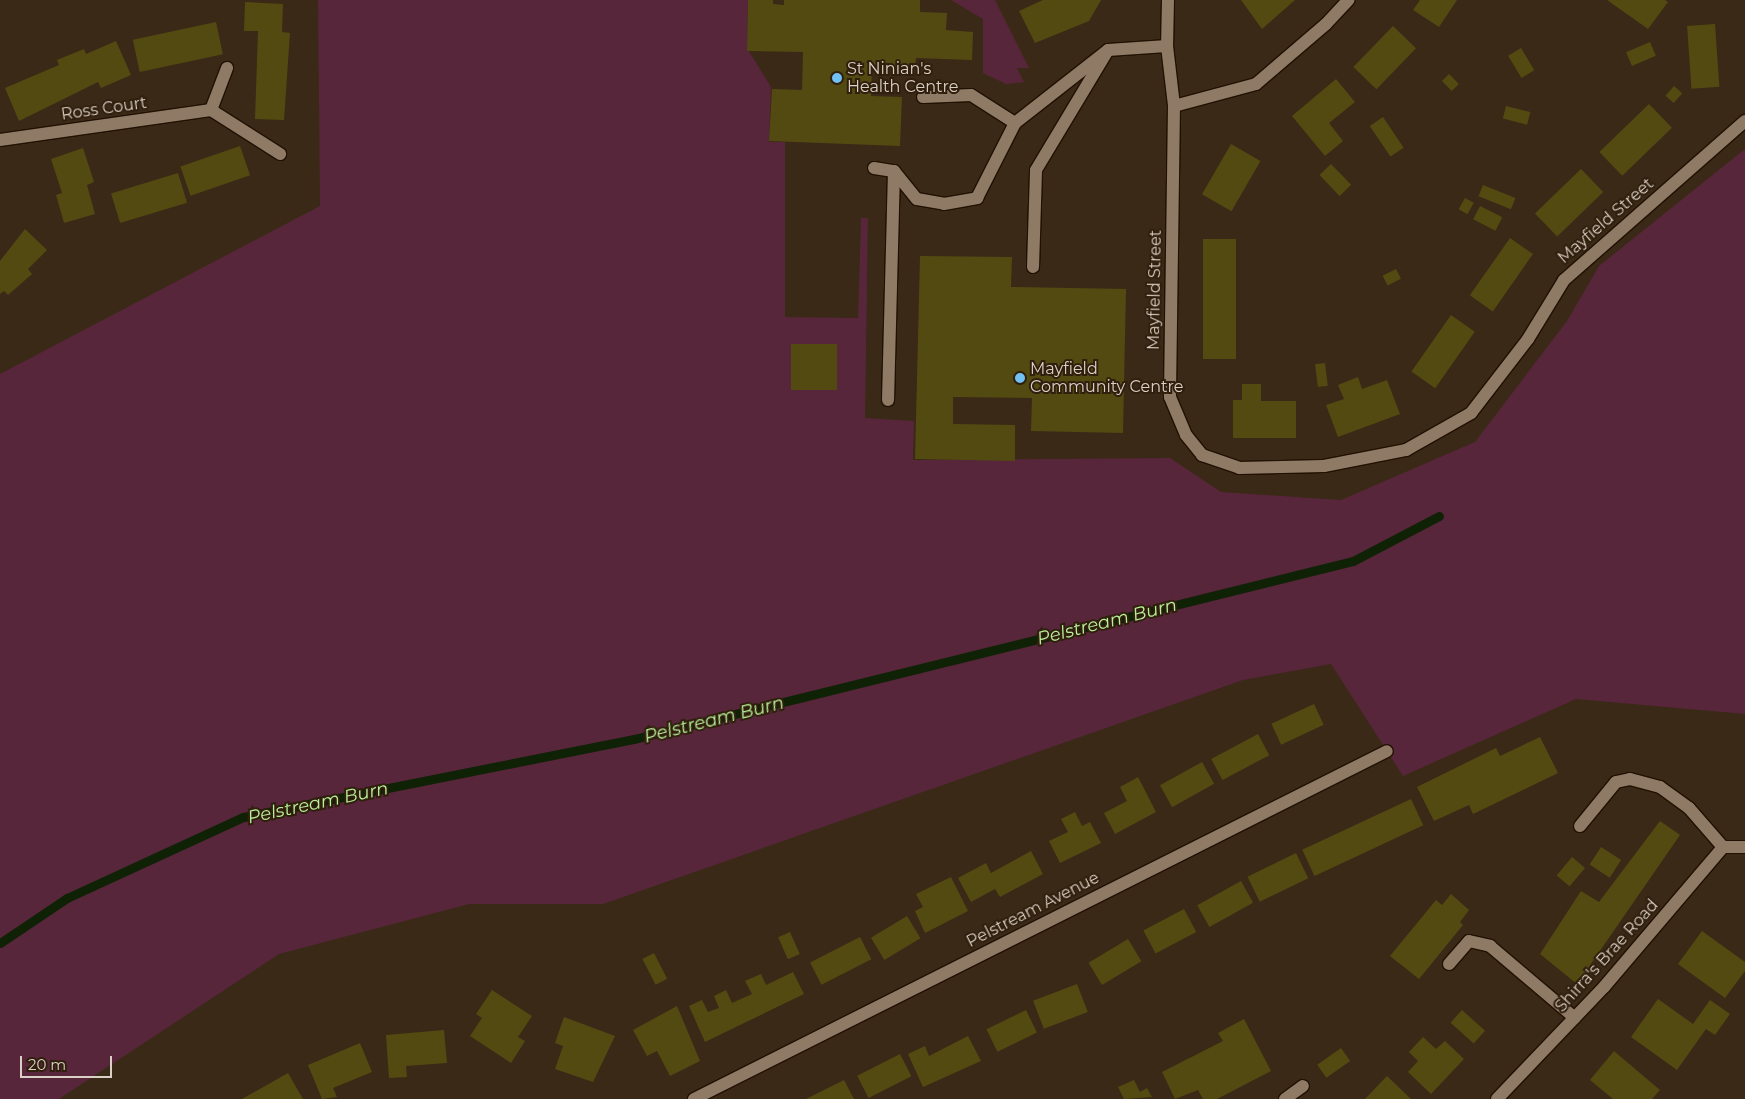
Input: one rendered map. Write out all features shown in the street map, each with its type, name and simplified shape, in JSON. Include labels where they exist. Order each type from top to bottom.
[{"type":"street","name":"Mayfield Street","points":[[1168,0],[1167,46],[1174,106],[1170,397],[1186,435],[1202,455],[1238,468],[1324,466],[1406,450],[1471,413],[1528,339],[1564,280],[1745,121]]},
{"type":"street","points":[[1174,106],[1256,84],[1326,24],[1348,0]]},
{"type":"street","points":[[874,168],[894,171],[918,199],[944,204],[978,198],[1015,123],[1108,50],[1167,46]]},
{"type":"street","points":[[1033,267],[1036,170],[1108,50]]},
{"type":"street","points":[[227,68],[212,110],[280,154]]},
{"type":"street","points":[[924,97],[971,95],[1015,123]]},
{"type":"street","name":"Ross Court","points":[[0,140],[212,110]]},
{"type":"street","points":[[888,400],[894,171]]},
{"type":"street","name":"Pelstream Avenue","points":[[694,1099],[1387,751]]},
{"type":"street","points":[[1580,826],[1616,782],[1630,779],[1660,787],[1689,808],[1724,847],[1745,847]]},
{"type":"street","name":"Shirra's Brae Road","points":[[1498,1099],[1575,1018],[1724,847]]},
{"type":"street","points":[[1449,964],[1469,941],[1490,946],[1575,1018]]},
{"type":"street","points":[[1285,1099],[1303,1086]]},
{"type":"shaded area","points":[[318,0],[748,0],[747,48],[771,87],[769,142],[785,142],[785,317],[858,318],[861,218],[868,218],[865,418],[914,421],[913,460],[1170,458],[1221,492],[1341,500],[1475,442],[1567,321],[1599,266],[1745,149],[1745,714],[1576,699],[1403,776],[1331,664],[1243,680],[603,904],[469,904],[279,954],[59,1099],[0,1099],[0,374],[320,206]]},
{"type":"shaded area","points":[[951,0],[995,0],[1029,68],[1017,68],[1024,82],[1006,84],[983,73],[983,19]]},
{"type":"building","name":"St Ninian's Health Centre","points":[[748,0],[773,0],[773,4],[784,5],[784,0],[920,0],[920,12],[947,13],[946,30],[973,32],[972,60],[916,58],[915,68],[872,66],[871,96],[902,97],[900,146],[769,141],[772,89],[802,90],[803,52],[747,51]]},
{"type":"building","points":[[1043,0],[1101,0],[1089,21],[1035,43],[1019,11]]},
{"type":"building","points":[[1241,0],[1295,0],[1262,29]]},
{"type":"building","points":[[1420,0],[1457,0],[1439,27],[1413,10]]},
{"type":"building","points":[[1607,0],[1665,0],[1668,2],[1648,29]]},
{"type":"building","points":[[245,2],[283,4],[282,32],[290,33],[284,120],[255,119],[258,31],[244,31]]},
{"type":"building","points":[[216,22],[223,54],[140,72],[133,40]]},
{"type":"building","points":[[1715,24],[1719,87],[1691,89],[1687,26]]},
{"type":"building","points":[[1393,26],[1416,48],[1376,89],[1353,67]]},
{"type":"building","points":[[116,41],[131,75],[101,88],[98,82],[19,121],[5,88],[59,65],[57,60],[84,49],[86,54]]},
{"type":"building","points":[[1650,42],[1656,56],[1632,66],[1626,52]]},
{"type":"building","points":[[1521,48],[1534,70],[1522,78],[1508,56]]},
{"type":"building","points":[[1449,74],[1459,84],[1452,91],[1442,81]]},
{"type":"building","points":[[1336,79],[1355,102],[1329,123],[1343,141],[1325,156],[1292,116]]},
{"type":"building","points":[[1674,86],[1682,93],[1674,103],[1665,96]]},
{"type":"building","points":[[1649,104],[1672,128],[1622,176],[1599,152]]},
{"type":"building","points":[[1506,106],[1530,112],[1527,125],[1503,119]]},
{"type":"building","points":[[1383,117],[1404,148],[1390,157],[1370,126]]},
{"type":"building","points":[[1231,144],[1260,161],[1231,211],[1202,194]]},
{"type":"building","points":[[240,146],[250,175],[191,196],[180,167]]},
{"type":"building","points":[[83,148],[94,182],[87,185],[95,214],[64,223],[56,195],[62,193],[51,159]]},
{"type":"building","points":[[1331,164],[1351,185],[1340,196],[1319,175]]},
{"type":"building","points":[[1581,169],[1603,192],[1557,236],[1535,213]]},
{"type":"building","points":[[178,173],[187,203],[120,223],[111,193]]},
{"type":"building","points":[[1483,185],[1515,198],[1511,209],[1479,196]]},
{"type":"building","points":[[1465,198],[1474,203],[1467,214],[1459,209]]},
{"type":"building","points":[[1480,206],[1502,217],[1495,231],[1473,219]]},
{"type":"building","points":[[25,229],[47,250],[28,269],[32,274],[8,295],[4,291],[0,294],[0,261]]},
{"type":"building","points":[[1510,238],[1533,254],[1493,311],[1470,295]]},
{"type":"building","points":[[1203,239],[1236,239],[1236,359],[1203,359]]},
{"type":"building","name":"Mayfield Community Centre","points":[[920,256],[1012,257],[1011,287],[1126,289],[1123,433],[1031,431],[1032,398],[953,397],[953,424],[1015,425],[1015,461],[915,459]]},
{"type":"building","points":[[1396,269],[1401,279],[1388,286],[1383,276]]},
{"type":"building","points":[[1451,315],[1475,332],[1435,388],[1411,372]]},
{"type":"building","points":[[791,344],[837,344],[837,390],[791,390]]},
{"type":"building","points":[[1325,363],[1328,386],[1318,387],[1315,364]]},
{"type":"building","points":[[1358,377],[1362,389],[1387,380],[1400,414],[1338,437],[1326,405],[1344,399],[1338,385]]},
{"type":"building","points":[[1242,384],[1261,384],[1261,401],[1296,401],[1296,438],[1233,438],[1233,400],[1242,400]]},
{"type":"building","points":[[1314,704],[1324,725],[1281,745],[1271,724]]},
{"type":"building","points":[[1258,734],[1269,755],[1222,780],[1211,759]]},
{"type":"building","points":[[1540,737],[1558,773],[1473,814],[1469,805],[1434,821],[1417,787],[1496,748],[1500,756]]},
{"type":"building","points":[[1202,762],[1214,784],[1172,807],[1160,785]]},
{"type":"building","points":[[1138,777],[1156,812],[1115,834],[1104,813],[1127,801],[1120,787]]},
{"type":"building","points":[[1411,799],[1423,825],[1314,876],[1302,850]]},
{"type":"building","points":[[1075,812],[1082,826],[1090,822],[1101,843],[1060,863],[1049,841],[1068,832],[1061,819]]},
{"type":"building","points":[[1660,821],[1680,835],[1577,984],[1540,954],[1581,891],[1599,902]]},
{"type":"building","points":[[1601,847],[1621,860],[1610,878],[1590,865]]},
{"type":"building","points":[[1031,851],[1043,874],[1000,897],[995,889],[971,902],[958,878],[986,863],[991,873]]},
{"type":"building","points":[[1296,853],[1308,878],[1260,902],[1247,877]]},
{"type":"building","points":[[1572,857],[1585,868],[1570,886],[1557,875]]},
{"type":"building","points":[[951,877],[968,911],[925,933],[915,911],[923,907],[916,894]]},
{"type":"building","points":[[1241,881],[1253,903],[1209,927],[1197,905]]},
{"type":"building","points":[[1451,894],[1469,910],[1460,922],[1463,925],[1419,979],[1390,956],[1436,900],[1442,905]]},
{"type":"building","points":[[1184,909],[1196,932],[1156,954],[1143,931]]},
{"type":"building","points":[[907,916],[920,938],[884,960],[871,938]]},
{"type":"building","points":[[1702,931],[1745,962],[1745,971],[1725,998],[1678,964]]},
{"type":"building","points":[[790,932],[800,954],[788,959],[778,937]]},
{"type":"building","points":[[860,937],[871,959],[821,985],[810,962]]},
{"type":"building","points":[[1128,939],[1141,961],[1102,985],[1089,963]]},
{"type":"building","points":[[654,953],[667,979],[656,985],[642,959]]},
{"type":"building","points":[[793,972],[804,994],[705,1042],[689,1006],[702,1000],[708,1012],[719,1008],[714,996],[726,990],[732,1003],[752,994],[745,981],[761,974],[766,985]]},
{"type":"building","points":[[1077,984],[1088,1012],[1044,1029],[1033,1001]]},
{"type":"building","points":[[492,990],[532,1016],[518,1037],[525,1041],[511,1063],[470,1036],[482,1018],[476,1014]]},
{"type":"building","points":[[1658,999],[1693,1024],[1710,1000],[1730,1014],[1715,1035],[1706,1029],[1677,1070],[1631,1037]]},
{"type":"building","points":[[677,1006],[700,1061],[670,1076],[657,1051],[647,1056],[633,1030]]},
{"type":"building","points":[[1026,1010],[1037,1032],[997,1052],[986,1029]]},
{"type":"building","points":[[1462,1010],[1485,1031],[1474,1043],[1451,1023]]},
{"type":"building","points":[[564,1017],[615,1036],[593,1082],[555,1069],[563,1046],[555,1043]]},
{"type":"building","points":[[1244,1019],[1271,1071],[1217,1099],[1203,1099],[1198,1090],[1175,1099],[1162,1072],[1223,1041],[1218,1033]]},
{"type":"building","points":[[444,1030],[447,1063],[406,1066],[407,1077],[389,1078],[386,1035]]},
{"type":"building","points":[[968,1036],[981,1061],[923,1087],[908,1054],[925,1046],[929,1056]]},
{"type":"building","points":[[1423,1037],[1436,1049],[1445,1041],[1464,1059],[1431,1094],[1408,1072],[1418,1061],[1409,1052]]},
{"type":"building","points":[[360,1043],[372,1072],[333,1088],[337,1097],[322,1099],[308,1065]]},
{"type":"building","points":[[1341,1048],[1350,1061],[1326,1078],[1317,1065]]},
{"type":"building","points":[[1614,1051],[1660,1090],[1652,1099],[1613,1099],[1590,1080]]},
{"type":"building","points":[[900,1054],[911,1076],[869,1098],[857,1076]]},
{"type":"building","points":[[288,1073],[303,1099],[242,1099]]},
{"type":"building","points":[[1387,1076],[1411,1099],[1365,1099]]},
{"type":"building","points":[[844,1080],[854,1099],[806,1099]]},
{"type":"building","points":[[1134,1080],[1140,1092],[1147,1088],[1152,1097],[1124,1099],[1118,1087]]},
{"type":"waterway","name":"Pelstream Burn","points":[[0,943],[67,898],[243,817],[634,739],[1353,561],[1439,516]]},
{"type":"place","name":"St Ninian's Health Centre","points":[[837,78]]},
{"type":"place","name":"Mayfield Community Centre","points":[[1020,378]]}]
